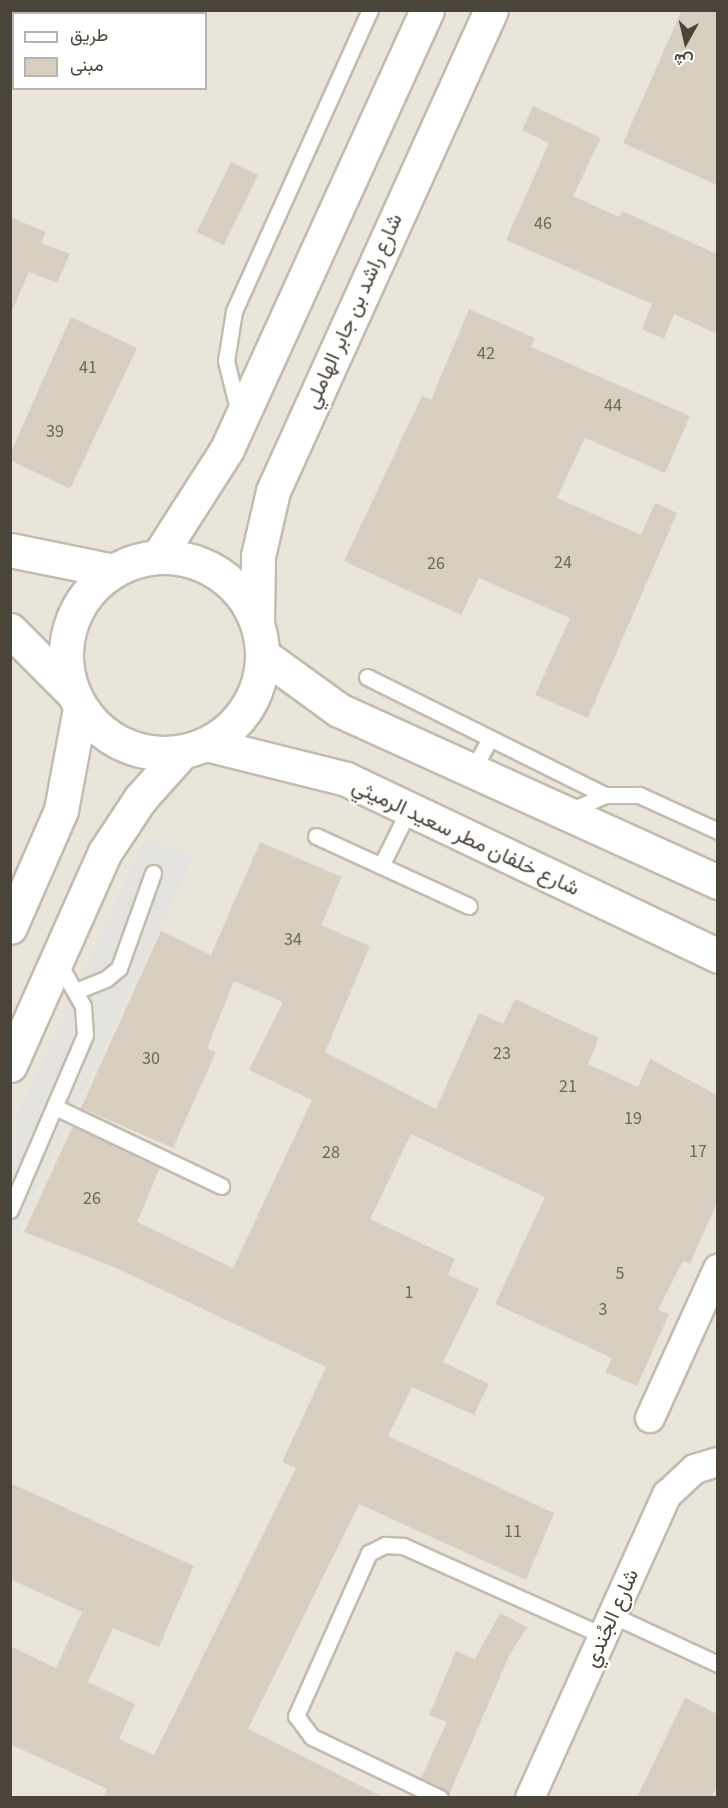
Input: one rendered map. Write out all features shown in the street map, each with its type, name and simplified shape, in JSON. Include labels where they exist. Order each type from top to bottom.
[{"type":"street","points":[[158,557],[207,487],[241,418],[427,10]]},
{"type":"street","name":"شارع راشد بن جابر الهاملي","points":[[257,622],[258,556],[273,491],[491,10]]},
{"type":"street","points":[[10,550],[113,571],[158,557],[189,560],[218,573],[241,594],[257,622],[263,655],[247,708],[229,730],[194,748],[153,753],[125,746],[99,730],[76,700],[10,630]]},
{"type":"street","points":[[10,927],[61,810],[76,700],[65,664],[75,611],[113,571]]},
{"type":"street","points":[[263,655],[339,710],[717,882]]},
{"type":"street","points":[[10,1065],[110,843],[194,748]]},
{"type":"street","name":"شارع خلفان مطر سعيد الرميثي","points":[[194,748],[312,768],[409,809],[717,956]]},
{"type":"street","points":[[650,1418],[717,1269]]},
{"type":"street","name":"شارع الجُندي","points":[[530,1797],[667,1495],[695,1469],[717,1462]]},
{"type":"lane","points":[[241,418],[226,361],[234,311],[370,10]]},
{"type":"lane","points":[[367,677],[605,795]]},
{"type":"lane","points":[[473,770],[490,738]]},
{"type":"lane","points":[[567,813],[605,795],[639,795],[717,831]]},
{"type":"lane","points":[[381,866],[409,809]]},
{"type":"lane","points":[[316,836],[469,906]]},
{"type":"lane","points":[[76,991],[106,979],[120,968],[153,873]]},
{"type":"lane","points":[[10,1210],[85,1035],[76,991],[58,962]]},
{"type":"lane","points":[[55,1107],[221,1186]]},
{"type":"lane","points":[[440,1797],[312,1737],[296,1716],[369,1553],[385,1545],[403,1546],[607,1625],[717,1664]]},
{"type":"shaded area","points":[[11,11],[717,11],[717,1797],[11,1797]]},
{"type":"shaded area","points":[[146,836],[193,857],[11,1245],[11,1130]]},
{"type":"building","points":[[682,10],[717,10],[717,185],[623,143]]},
{"type":"building","points":[[533,106],[601,138],[573,196],[619,217],[622,211],[717,254],[717,334],[674,314],[664,339],[642,329],[652,304],[506,240],[549,143],[522,130]]},
{"type":"building","points":[[231,162],[258,175],[224,245],[197,232]]},
{"type":"building","points":[[10,217],[46,232],[41,243],[70,254],[57,283],[29,272],[10,315]]},
{"type":"building","points":[[469,309],[535,338],[531,347],[690,416],[665,473],[585,438],[557,498],[641,535],[655,503],[677,513],[588,718],[535,695],[570,618],[479,578],[461,615],[344,561],[422,396],[431,400]]},
{"type":"building","points":[[71,317],[137,348],[70,489],[10,460],[10,454]]},
{"type":"building","points":[[260,842],[342,877],[321,925],[370,946],[325,1052],[436,1109],[479,1013],[503,1024],[515,999],[599,1038],[588,1064],[638,1087],[650,1059],[717,1095],[717,1202],[690,1264],[683,1261],[658,1310],[669,1314],[637,1386],[605,1372],[612,1358],[495,1304],[545,1197],[411,1134],[370,1219],[455,1259],[448,1275],[479,1289],[443,1362],[489,1384],[474,1415],[412,1387],[388,1436],[554,1513],[526,1580],[359,1504],[248,1729],[383,1797],[103,1797],[107,1789],[10,1744],[10,1646],[56,1668],[82,1612],[10,1579],[10,1483],[194,1566],[159,1647],[113,1628],[88,1682],[135,1704],[119,1739],[154,1755],[296,1468],[282,1462],[326,1367],[116,1268],[24,1232],[73,1126],[160,1168],[137,1222],[233,1268],[312,1100],[249,1070],[283,1002],[234,981],[207,1048],[216,1052],[173,1148],[81,1108],[161,931],[211,955]]},
{"type":"building","points":[[500,1613],[527,1627],[509,1656],[449,1795],[421,1778],[447,1722],[429,1715],[456,1651],[475,1659]]},
{"type":"building","points":[[685,1698],[717,1714],[717,1786],[712,1797],[637,1797]]}]
